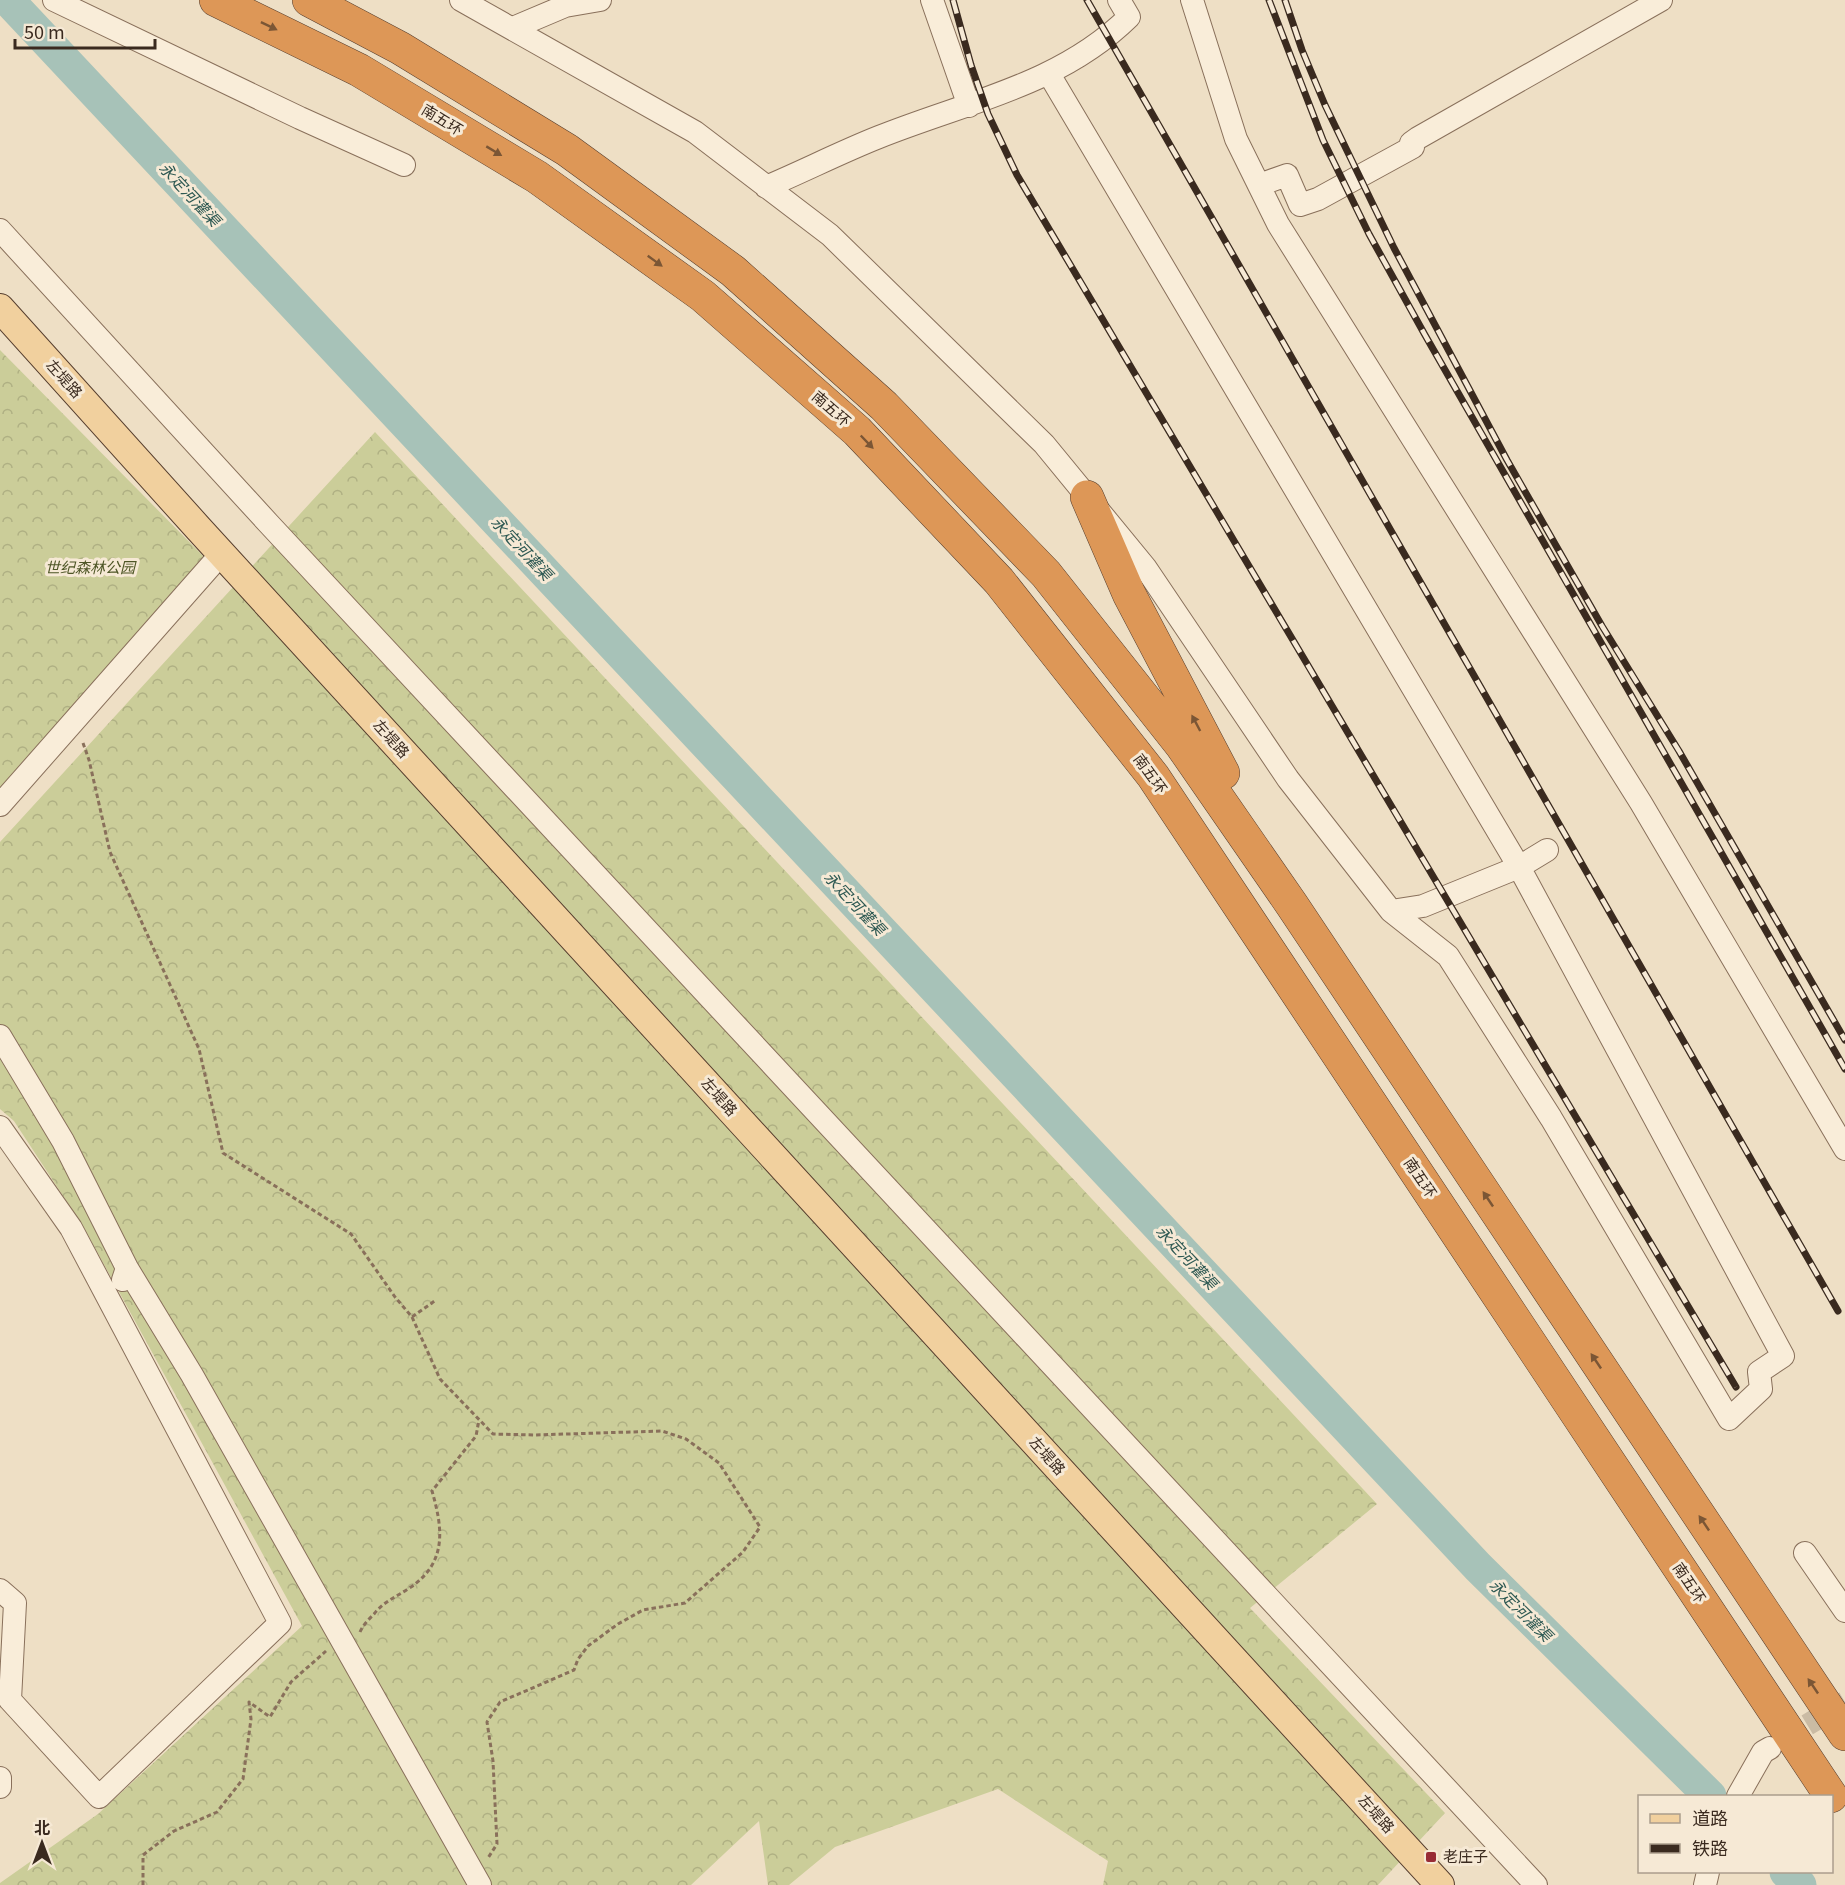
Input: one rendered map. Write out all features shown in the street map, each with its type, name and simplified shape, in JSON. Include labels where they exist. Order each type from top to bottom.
[{"type":"highway","name":"南五环","points":[[216,0],[359,70],[537,177],[703,296],[857,431],[999,581],[1153,776],[1830,1795]]},
{"type":"highway","points":[[309,0],[400,48],[567,150],[733,271],[884,406],[1046,574],[1182,746],[1292,905],[1845,1734]]},
{"type":"highway","points":[[1087,497],[1129,594],[1292,905]]},
{"type":"highway","name":"南五环","points":[[1833,1800],[1845,1818]]},
{"type":"main road","name":"左堤路","points":[[0,308],[1432,1882]]},
{"type":"street","points":[[54,0],[300,118],[404,165]]},
{"type":"street","points":[[461,0],[695,132],[830,235],[1044,444],[1145,567],[1288,779],[1391,911],[1448,956],[1551,1118],[1730,1419],[1761,1389],[1759,1372],[1783,1356],[1519,867],[1049,74]]},
{"type":"street","points":[[513,28],[565,6],[600,0]]},
{"type":"street","points":[[932,0],[969,106]]},
{"type":"street","points":[[766,187],[880,137],[969,106],[1049,74],[1109,37],[1129,17],[1119,0]]},
{"type":"street","points":[[1192,0],[1236,139],[1291,244],[1641,803],[1845,1149]]},
{"type":"street","points":[[1259,185],[1287,175],[1300,205],[1318,198],[1413,147],[1411,143],[1418,138],[1661,0]]},
{"type":"street","points":[[0,231],[1536,1885]]},
{"type":"street","points":[[0,806],[222,554]]},
{"type":"street","points":[[1391,911],[1423,906],[1519,867],[1547,850]]},
{"type":"street","points":[[0,1036],[63,1141],[127,1268],[192,1375],[478,1881]]},
{"type":"street","points":[[0,1127],[71,1228],[280,1623],[99,1797],[5,1707],[15,1603],[0,1590]]},
{"type":"street","points":[[119,1293],[127,1268]]},
{"type":"street","points":[[1805,1553],[1845,1611]]},
{"type":"street","points":[[1738,1795],[1762,1752],[1770,1748]]},
{"type":"street","points":[[0,1778],[0,1787]]},
{"type":"path","points":[[75,722],[89,760],[110,852],[199,1049],[223,1153],[351,1234],[395,1297],[412,1317],[440,1379],[493,1434],[662,1431],[686,1440],[719,1463],[760,1527],[743,1552],[685,1603],[644,1610],[588,1646],[578,1659],[574,1670],[500,1702],[487,1722],[493,1761],[497,1844],[478,1881]]},
{"type":"path","points":[[412,1317],[436,1300]]},
{"type":"path","points":[[143,1885],[143,1855],[174,1830],[217,1812],[243,1779],[251,1719],[249,1702],[270,1717],[291,1682],[346,1647],[381,1606],[413,1586],[430,1569],[441,1542],[432,1491],[476,1436],[479,1419]]},
{"type":"green space","name":"世纪森林公园","points":[[0,350],[212,565],[0,812]]},
{"type":"green space","points":[[375,432],[1377,1504],[1250,1608],[1445,1813],[1378,1885],[1103,1885],[1108,1861],[998,1789],[835,1847],[789,1885],[768,1885],[759,1821],[691,1885],[0,1885],[98,1814],[302,1626],[84,1228],[14,1121],[0,1109],[0,842]]},
{"type":"waterway","name":"永定河灌渠","points":[[8,0],[1478,1567],[1709,1795]]},
{"type":"waterway","name":"永定河灌渠","points":[[1787,1873],[1800,1885]]},
{"type":"tunnel","points":[[1779,1742],[1845,1702]]},
{"type":"railway","points":[[953,0],[971,65],[988,114],[1017,175],[1736,1387]]},
{"type":"railway","points":[[1087,0],[1838,1311]]},
{"type":"railway","points":[[1269,0],[1323,140],[1369,234],[1845,1069]]},
{"type":"railway","points":[[1285,0],[1302,50],[1325,105],[1394,248],[1507,460],[1602,626],[1679,751],[1845,1040]]},
{"type":"place","name":"老庄子","points":[[1431,1857]]}]
